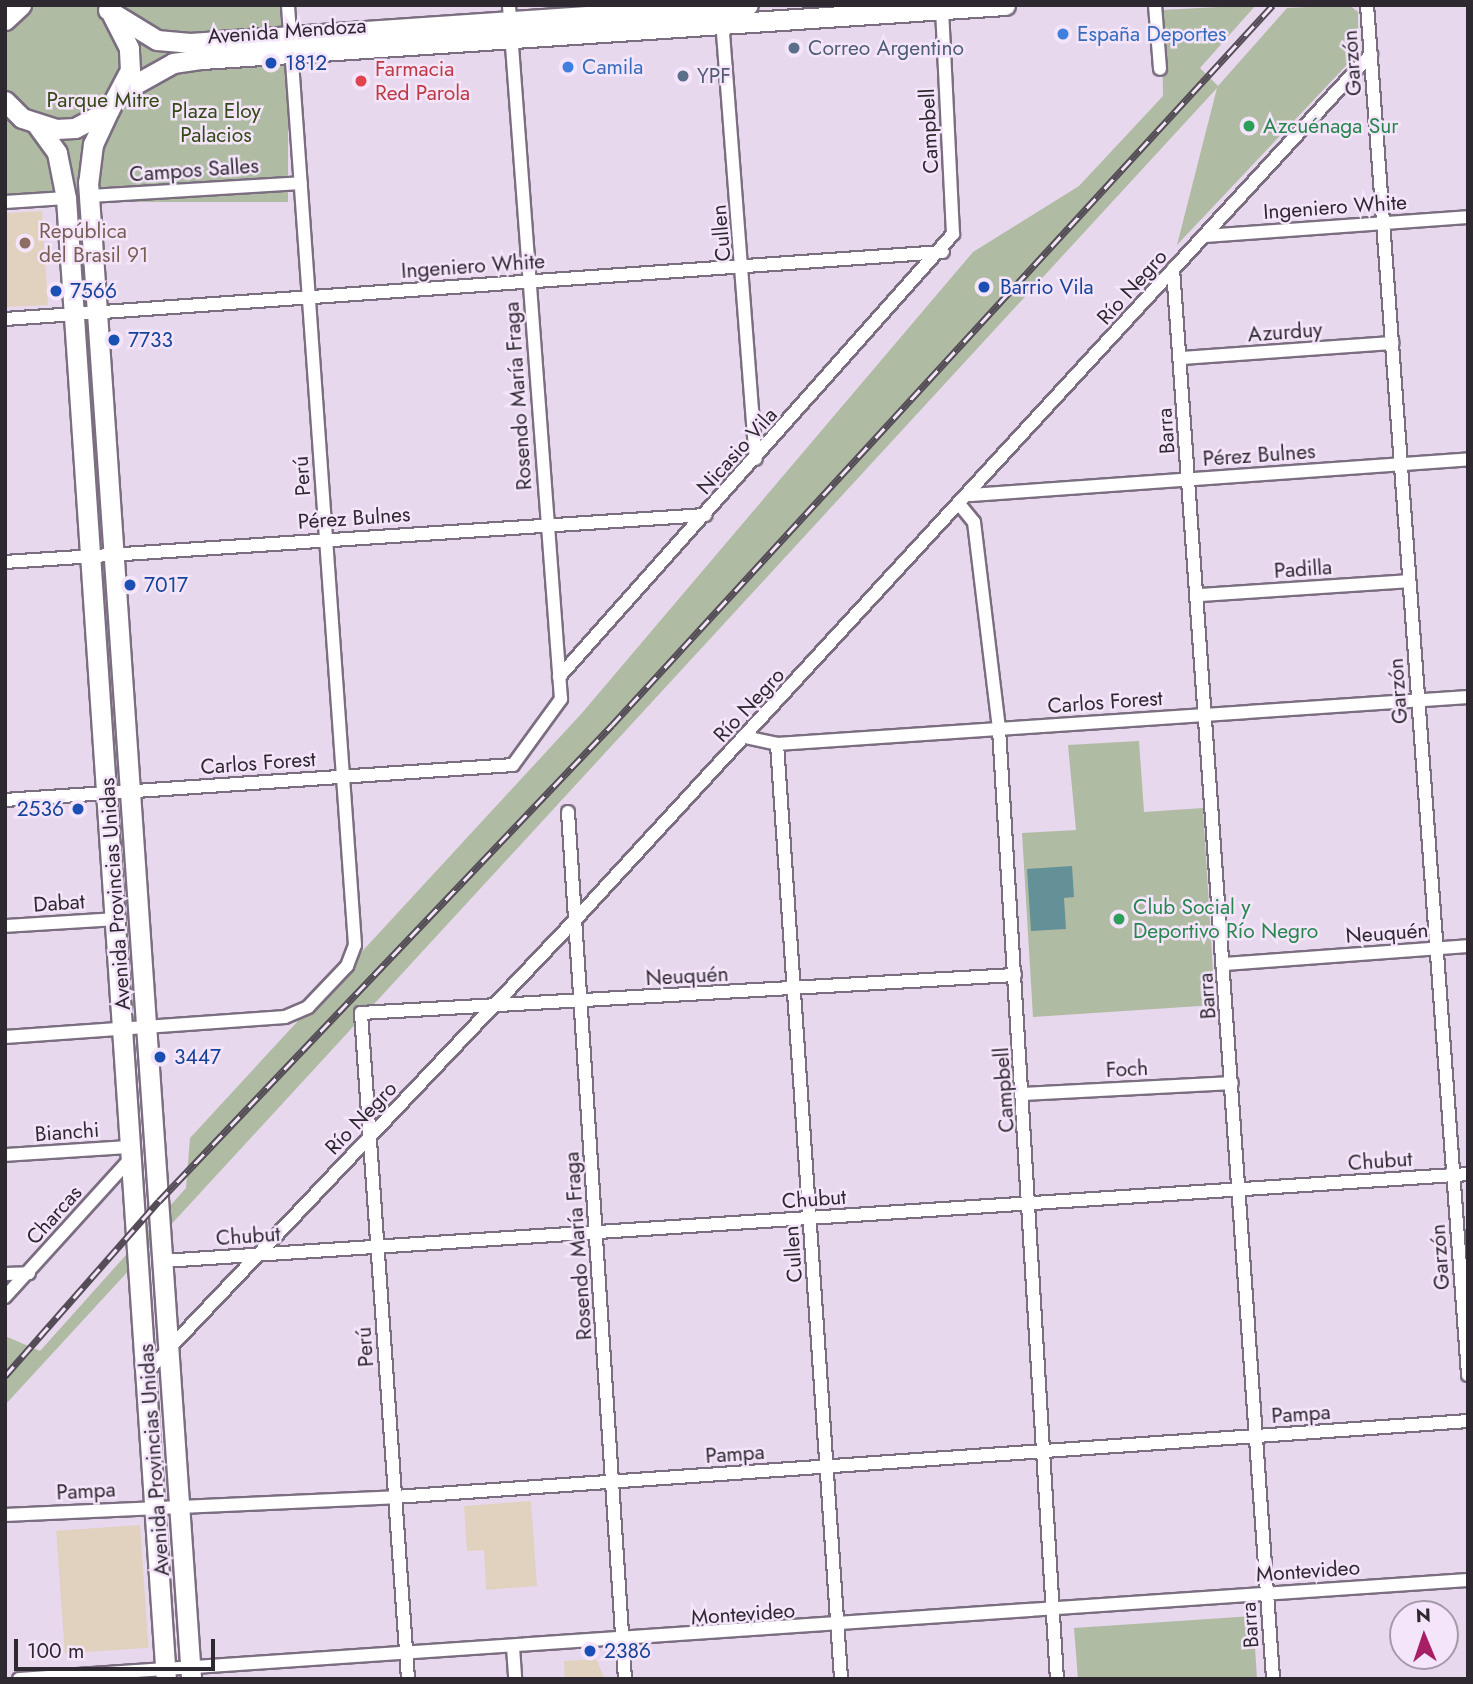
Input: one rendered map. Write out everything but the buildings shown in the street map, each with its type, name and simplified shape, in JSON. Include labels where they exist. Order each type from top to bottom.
[{"type":"main road","name":"Avenida Mendoza","points":[[722,12],[748,5]]},
{"type":"main road","name":"Avenida Mendoza","points":[[123,91],[173,63],[291,45],[510,22],[722,12],[1005,5]]},
{"type":"main road","name":"Avenida Mendoza","points":[[105,8],[157,40],[291,45]]},
{"type":"main road","points":[[7,104],[37,125],[75,128],[109,110],[123,91],[129,48],[105,8]]},
{"type":"main road","name":"Avenida Provincias Unidas","points":[[109,110],[93,144],[90,196],[191,1673]]},
{"type":"main road","name":"Avenida Provincias Unidas","points":[[37,125],[57,153],[66,198],[166,1674]]},
{"type":"street","name":"Perú","points":[[147,1027],[285,1017],[316,999],[347,966],[355,945],[288,5]]},
{"type":"street","points":[[1155,5],[1160,69]]},
{"type":"street","name":"Garzón","points":[[1367,5],[1403,464],[1409,581],[1468,1375]]},
{"type":"street","name":"Campbell","points":[[942,7],[953,234],[943,252]]},
{"type":"street","name":"Cullen","points":[[722,12],[756,459]]},
{"type":"street","name":"Rosendo María Fraga","points":[[510,22],[561,699],[513,765]]},
{"type":"street","name":"Río Negro","points":[[146,1373],[576,919],[970,495],[1371,54]]},
{"type":"street","name":"Campos Salles","points":[[90,196],[301,183]]},
{"type":"street","points":[[5,202],[66,198]]},
{"type":"street","name":"Ingeniero White","points":[[1204,236],[1468,217]]},
{"type":"street","name":"Ingeniero White","points":[[5,319],[943,252]]},
{"type":"street","name":"Nicasio Vila","points":[[559,677],[943,252]]},
{"type":"street","name":"Barra","points":[[1173,270],[1199,595],[1273,1679]]},
{"type":"street","name":"Azurduy","points":[[1181,358],[1392,343]]},
{"type":"street","name":"Pérez Bulnes","points":[[970,495],[1468,459]]},
{"type":"street","name":"Campbell","points":[[960,505],[974,522],[999,729],[1031,1203],[1057,1679]]},
{"type":"street","name":"Pérez Bulnes","points":[[5,562],[705,515]]},
{"type":"street","name":"Padilla","points":[[1199,595],[1409,581]]},
{"type":"street","name":"Carlos Forest","points":[[745,737],[777,744],[1468,697]]},
{"type":"street","name":"Cullen","points":[[777,744],[841,1679]]},
{"type":"street","name":"Carlos Forest","points":[[5,800],[513,765]]},
{"type":"street","name":"Rosendo María Fraga","points":[[568,812],[625,1679]]},
{"type":"street","name":"Dabat","points":[[5,926],[115,919]]},
{"type":"street","name":"Neuquén","points":[[1224,964],[1468,946]]},
{"type":"street","name":"Neuquén","points":[[361,1013],[1015,975]]},
{"type":"street","name":"Perú","points":[[361,1013],[408,1679]]},
{"type":"street","points":[[5,1037],[147,1027]]},
{"type":"street","name":"Foch","points":[[1024,1094],[1233,1083]]},
{"type":"street","name":"Bianchi","points":[[5,1156],[131,1153]]},
{"type":"street","name":"Charcas","points":[[5,1297],[29,1273],[131,1153]]},
{"type":"street","name":"Chubut","points":[[163,1261],[1468,1174]]},
{"type":"street","points":[[5,1274],[29,1273]]},
{"type":"street","name":"Pampa","points":[[5,1515],[179,1504],[395,1497],[1468,1421]]},
{"type":"street","name":"Montevideo","points":[[19,1679],[191,1673],[406,1654],[837,1627],[1468,1580]]},
{"type":"street","points":[[513,1647],[515,1679]]},
{"type":"shaded area","name":"República del Brasil 91","points":[[42,211],[48,305],[5,307],[5,213]]},
{"type":"shaded area","points":[[1072,866],[1074,897],[1064,898],[1066,929],[1031,931],[1027,869]]},
{"type":"shaded area","points":[[531,1501],[537,1586],[486,1590],[484,1550],[467,1551],[464,1506]]},
{"type":"shaded area","points":[[140,1525],[149,1648],[65,1654],[56,1531]]},
{"type":"shaded area","points":[[596,1659],[605,1679],[565,1679],[564,1661]]},
{"type":"green space","name":"Parque Mitre","points":[[5,5],[288,5],[288,202],[5,202]]},
{"type":"green space","points":[[1256,5],[1200,68],[1218,86],[1287,8],[1349,5],[1358,12],[1358,53],[1177,245],[1217,88],[5,1405],[5,1336],[40,1351],[186,1188],[190,1138],[582,713],[973,252],[1079,186],[1163,96],[1162,10]]},
{"type":"green space","name":"Club Social y Deportivo Río Negro","points":[[1139,741],[1144,812],[1203,808],[1215,1005],[1033,1017],[1022,833],[1076,830],[1068,745]]},
{"type":"green space","points":[[1253,1616],[1257,1679],[1078,1679],[1074,1628]]},
{"type":"railway","points":[[5,1376],[159,1201],[612,725],[1273,5]]},
{"type":"place","name":"España Deportes","points":[[1063,34]]},
{"type":"place","name":"Correo Argentino","points":[[794,48]]},
{"type":"place","name":"1812","points":[[271,63]]},
{"type":"place","name":"Camila","points":[[568,67]]},
{"type":"place","name":"YPF","points":[[683,76]]},
{"type":"place","name":"Farmacia Red Parola","points":[[361,81]]},
{"type":"place","name":"Azcuénaga Sur","points":[[1249,126]]},
{"type":"place","name":"República del Brasil 91","points":[[25,243]]},
{"type":"place","name":"Barrio Vila","points":[[984,287]]},
{"type":"place","name":"7566","points":[[56,291]]},
{"type":"place","name":"7733","points":[[114,340]]},
{"type":"place","name":"7017","points":[[130,585]]},
{"type":"place","name":"2536","points":[[78,809]]},
{"type":"place","name":"Club Social y Deportivo Río Negro","points":[[1119,919]]},
{"type":"place","name":"3447","points":[[160,1057]]},
{"type":"place","name":"2386","points":[[590,1651]]},
{"type":"park label","name":"Plaza Eloy Palacios","points":[[216,123]]}]
